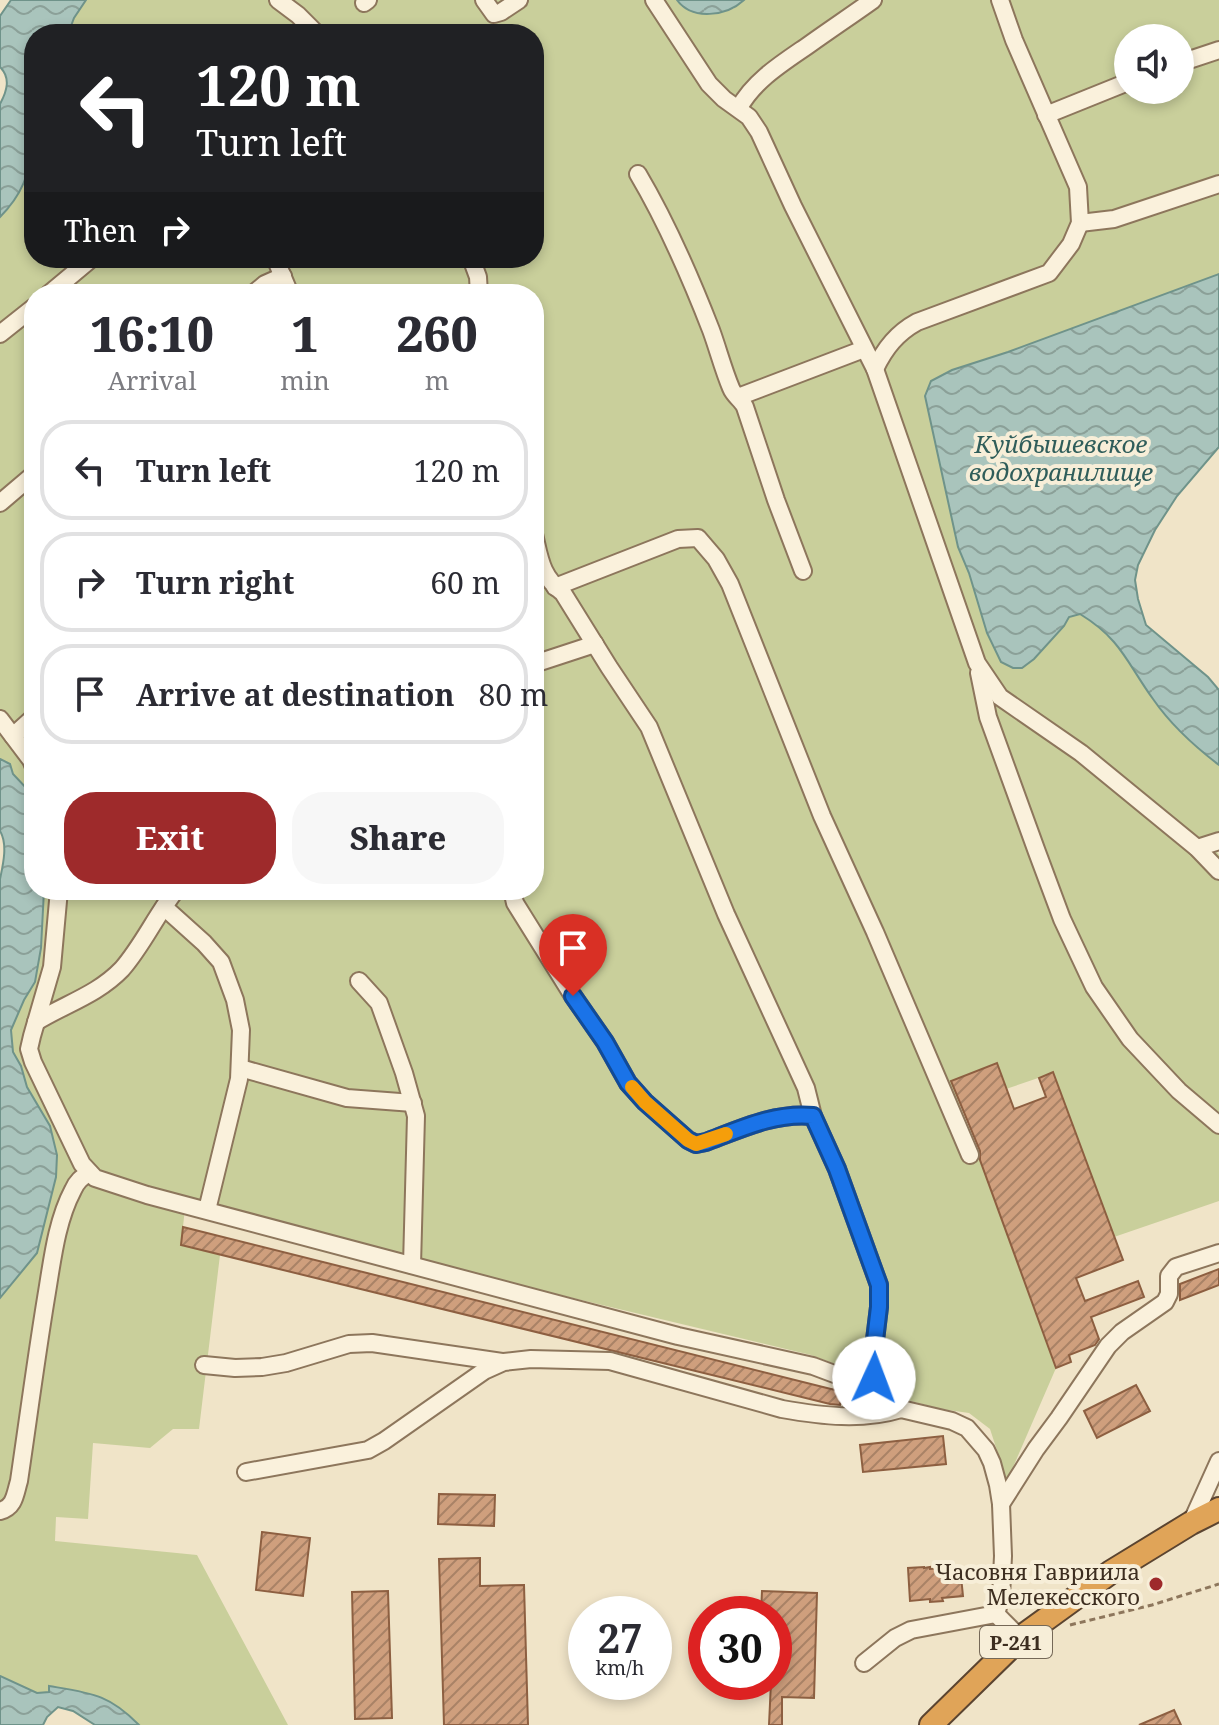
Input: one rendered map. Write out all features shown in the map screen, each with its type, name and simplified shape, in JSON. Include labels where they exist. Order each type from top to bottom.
[{"type":"highway","name":"Р-241","points":[[931,1725],[1020,1638],[1111,1572],[1219,1509]]},
{"type":"street","points":[[278,0],[307,24]]},
{"type":"street","points":[[484,0],[494,14],[519,0]]},
{"type":"street","points":[[654,0],[709,84],[749,117],[759,132],[875,369],[977,663],[988,717],[1062,919],[1094,987],[1130,1039],[1179,1091],[1219,1125]]},
{"type":"street","points":[[739,108],[755,86],[782,64],[873,0]]},
{"type":"street","points":[[875,369],[889,344],[917,322],[1049,273],[1071,244],[1080,223],[1078,187],[1014,40],[1000,0]]},
{"type":"street","points":[[1194,58],[1219,50]]},
{"type":"street","points":[[1046,115],[1114,88]]},
{"type":"street","points":[[638,174],[658,208],[680,257],[711,330],[732,391],[745,407],[803,571]]},
{"type":"street","points":[[1080,223],[1114,219],[1219,184]]},
{"type":"street","points":[[61,284],[80,268]]},
{"type":"street","points":[[279,268],[286,284]]},
{"type":"street","points":[[265,284],[283,276]]},
{"type":"street","points":[[0,334],[24,315]]},
{"type":"street","points":[[738,397],[864,349]]},
{"type":"street","points":[[0,503],[24,483]]},
{"type":"street","points":[[555,587],[678,539],[698,538],[716,559],[730,584],[822,816],[970,1155]]},
{"type":"street","points":[[544,572],[563,593],[649,727],[726,914],[806,1088],[813,1116],[837,1169],[879,1285],[873,1391]]},
{"type":"street","points":[[544,661],[595,644]]},
{"type":"street","points":[[977,663],[1000,697],[1081,753],[1197,848],[1219,871]]},
{"type":"street","points":[[0,719],[24,752]]},
{"type":"street","points":[[13,736],[24,726]]},
{"type":"street","points":[[1197,848],[1219,841]]},
{"type":"street","points":[[58,900],[52,967],[29,1049],[82,1164],[95,1178],[147,1195],[678,1336],[813,1366],[873,1391],[901,1409],[952,1421],[967,1428],[986,1450],[992,1463],[1001,1504],[1003,1569],[996,1614]]},
{"type":"street","points":[[36,1022],[82,1000],[120,971],[169,900]]},
{"type":"street","points":[[514,900],[628,1083],[688,1140],[696,1144],[706,1142],[778,1117],[813,1116]]},
{"type":"street","points":[[164,907],[221,962],[239,1015],[239,1079],[207,1210]]},
{"type":"street","points":[[359,981],[379,1003],[416,1116],[412,1265]]},
{"type":"street","points":[[240,1068],[347,1098],[413,1103]]},
{"type":"street","points":[[0,1511],[14,1501],[19,1481],[43,1316],[62,1222],[73,1189],[79,1179],[89,1173]]},
{"type":"street","points":[[1001,1504],[1108,1346],[1122,1332],[1165,1302],[1169,1294],[1169,1276],[1176,1267],[1219,1253]]},
{"type":"street","points":[[204,1365],[262,1367],[349,1344],[372,1343],[504,1362],[553,1359],[610,1361],[782,1409],[807,1413],[881,1415],[901,1409]]},
{"type":"street","points":[[246,1472],[368,1450],[484,1371],[504,1362]]},
{"type":"street","points":[[1191,1523],[1219,1461]]},
{"type":"street","points":[[996,1614],[1020,1638]]},
{"type":"street","points":[[864,1663],[895,1638],[911,1630],[996,1614]]},
{"type":"path","points":[[1064,1627],[1219,1584]]},
{"type":"green space","points":[[86,0],[677,0],[688,10],[733,9],[744,0],[1219,0],[1219,274],[952,370],[931,381],[925,396],[958,547],[969,573],[1034,659],[1069,617],[1080,614],[1098,625],[1118,644],[1153,700],[1177,729],[1219,765],[1219,1201],[1114,1237],[1053,1073],[1006,1089],[996,1063],[951,1081],[1056,1368],[1007,1481],[990,1429],[969,1413],[896,1397],[859,1373],[811,1355],[531,1288],[186,1199],[181,1245],[220,1255],[199,1429],[173,1429],[150,1448],[93,1443],[88,1519],[56,1517],[55,1541],[197,1555],[288,1725],[139,1725],[128,1714],[98,1696],[50,1686],[49,1692],[37,1693],[0,1676],[0,1298],[37,1253],[56,1177],[50,1126],[27,1087],[13,1052],[11,1030],[35,982],[41,948],[43,900],[544,900],[544,284],[24,284],[24,786],[13,774],[10,764],[0,759],[0,217],[11,206],[24,157],[24,268],[544,268],[544,24],[72,24]]},
{"type":"water","points":[[11,0],[86,0],[72,24],[24,24],[24,181],[0,217],[0,104],[7,85],[0,67],[0,16]]},
{"type":"water","points":[[677,0],[744,0],[728,10],[710,14],[691,11]]},
{"type":"water","name":"Куйбышевское водохранилище","points":[[1219,274],[1219,447],[1177,496],[1155,530],[1138,565],[1135,580],[1146,625],[1219,690],[1219,765],[1175,726],[1114,642],[1080,614],[1069,617],[1034,659],[1022,668],[1013,668],[1001,662],[987,633],[958,547],[925,396],[931,381],[952,370]]},
{"type":"water","points":[[0,759],[10,764],[13,774],[24,786],[24,900],[43,900],[41,948],[35,982],[11,1030],[13,1052],[27,1087],[50,1126],[57,1155],[56,1177],[37,1253],[0,1298],[0,879],[4,848],[0,831]]},
{"type":"water","points":[[0,1676],[37,1693],[49,1692],[49,1686],[98,1696],[118,1707],[139,1725],[95,1725],[73,1711],[58,1707],[43,1725],[0,1725]]},
{"type":"building","points":[[997,1063],[1014,1109],[1046,1097],[1039,1078],[1053,1072],[1123,1260],[1076,1278],[1085,1301],[1138,1281],[1144,1297],[1091,1317],[1099,1339],[1095,1345],[1069,1355],[1071,1362],[1056,1368],[980,1160],[980,1151],[951,1081]]},
{"type":"building","points":[[183,1227],[843,1392],[840,1405],[181,1245]]},
{"type":"building","points":[[1219,1269],[1219,1285],[1180,1300],[1180,1284]]},
{"type":"building","points":[[1136,1385],[1150,1411],[1097,1438],[1084,1411]]},
{"type":"building","points":[[943,1436],[946,1464],[863,1472],[860,1445]]},
{"type":"building","points":[[439,1494],[495,1495],[494,1526],[438,1524]]},
{"type":"building","points":[[262,1532],[310,1538],[303,1596],[256,1590]]},
{"type":"building","points":[[480,1558],[480,1586],[524,1585],[528,1725],[444,1725],[439,1559]]},
{"type":"building","points":[[960,1567],[963,1596],[942,1598],[943,1601],[910,1601],[908,1568]]},
{"type":"building","points":[[388,1591],[392,1718],[355,1719],[352,1592]]},
{"type":"building","points":[[762,1591],[817,1593],[814,1698],[792,1697],[792,1596],[762,1596]]},
{"type":"building","points":[[770,1700],[782,1700],[782,1725],[769,1725]]},
{"type":"building","points":[[1174,1710],[1181,1725],[1139,1725]]},
{"type":"slow traffic","points":[[632,1087],[645,1102],[696,1144],[726,1134]]},
{"type":"place","name":"Часовня Гавриила Мелекесского","points":[[1156,1584]]},
{"type":"route","points":[[573,996],[605,1042],[628,1083],[645,1102],[696,1144],[778,1117],[813,1116],[837,1169],[879,1285],[874,1378]]}]
